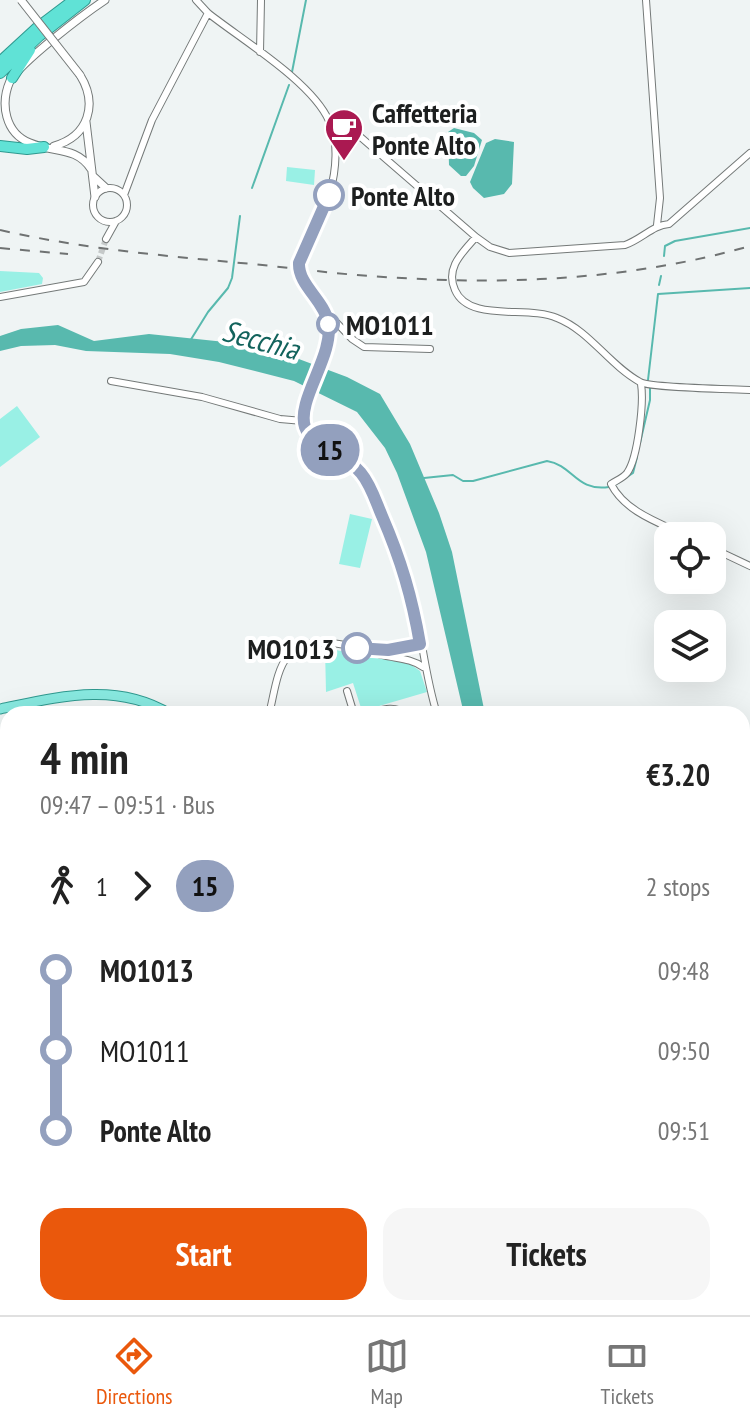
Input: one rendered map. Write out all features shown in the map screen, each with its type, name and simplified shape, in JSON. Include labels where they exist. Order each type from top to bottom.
[{"type":"highway","points":[[0,62],[74,0]]},
{"type":"highway","points":[[0,73],[39,36],[85,0]]},
{"type":"highway","points":[[12,78],[39,36]]},
{"type":"highway","points":[[0,146],[44,147]]},
{"type":"main road","points":[[15,706],[88,693],[113,694],[153,706]]},
{"type":"street","points":[[21,0],[87,87],[91,105],[86,122],[95,213],[103,220],[107,237],[127,210],[124,195],[152,120],[208,13]]},
{"type":"street","points":[[105,0],[12,78],[3,102],[8,123],[21,138],[79,155],[106,188],[117,189],[124,195]]},
{"type":"street","points":[[196,0],[208,13],[298,83],[328,118],[335,147],[333,182],[325,207],[304,249],[299,269],[328,320],[329,333],[303,421],[311,438],[348,461],[368,483],[410,590],[424,668],[435,706]]},
{"type":"street","points":[[260,52],[261,0]]},
{"type":"street","points":[[646,0],[660,198],[657,225]]},
{"type":"street","points":[[328,118],[342,121],[476,237],[490,247],[509,253],[625,245],[639,240],[657,225],[669,224],[750,153]]},
{"type":"street","points":[[44,147],[71,139],[86,122]]},
{"type":"street","points":[[117,189],[132,175]]},
{"type":"street","points":[[95,197],[106,188]]},
{"type":"street","points":[[103,220],[116,221]]},
{"type":"street","points":[[476,237],[451,272],[454,290],[465,305],[475,309],[545,314],[560,319],[579,331],[641,384],[750,390]]},
{"type":"street","points":[[0,297],[84,282],[98,262]]},
{"type":"street","points":[[328,320],[335,321],[364,347],[430,349]]},
{"type":"street","points":[[111,381],[202,397],[280,419],[303,421]]},
{"type":"street","points":[[641,384],[643,403],[631,463],[625,476],[611,484],[641,515],[656,522]]},
{"type":"street","points":[[726,555],[750,566]]},
{"type":"street","points":[[271,706],[285,659],[294,650],[315,643],[400,657],[424,668]]},
{"type":"street","points":[[369,651],[420,644]]},
{"type":"street","points":[[400,657],[422,654]]},
{"type":"street","points":[[347,691],[352,706]]},
{"type":"shaded area","points":[[454,128],[474,133],[482,140],[474,166],[466,176],[461,176],[449,165],[448,132]]},
{"type":"shaded area","points":[[495,139],[514,142],[512,184],[504,194],[484,198],[470,182],[486,143]]},
{"type":"shaded area","points":[[287,167],[315,170],[314,185],[286,181]]},
{"type":"shaded area","points":[[0,271],[39,273],[43,278],[42,284],[0,292]]},
{"type":"shaded area","points":[[58,325],[94,341],[149,334],[264,346],[347,377],[380,394],[410,444],[452,552],[483,706],[462,706],[426,552],[385,448],[357,412],[294,381],[219,362],[170,354],[86,351],[55,345],[21,346],[0,351],[0,336],[21,329]]},
{"type":"shaded area","points":[[17,406],[40,437],[0,467],[0,419]]},
{"type":"shaded area","points":[[350,514],[372,519],[360,568],[339,564]]},
{"type":"shaded area","points":[[325,648],[410,664],[420,671],[427,692],[379,706],[360,706],[353,683],[326,692]]},
{"type":"waterway","points":[[292,72],[306,0]]},
{"type":"waterway","points":[[252,188],[289,85]]},
{"type":"waterway","points":[[190,341],[228,288],[240,216]]},
{"type":"waterway","points":[[664,256],[665,246],[675,241],[750,228]]},
{"type":"waterway","points":[[659,285],[661,276]]},
{"type":"waterway","points":[[648,380],[658,294],[750,288]]},
{"type":"waterway","points":[[640,443],[650,387]]},
{"type":"waterway","points":[[615,485],[633,473],[637,457]]},
{"type":"waterway","points":[[424,478],[453,475],[463,481],[473,481],[547,461],[563,467],[589,486],[609,487]]},
{"type":"tunnel","points":[[98,262],[106,239]]},
{"type":"railway","points":[[0,230],[157,255],[364,276],[446,280],[578,277],[665,265],[750,246]]},
{"type":"railway","points":[[0,248],[68,254]]},
{"type":"bus line","name":"15","points":[[329,195],[299,263],[301,275],[326,315],[329,333],[303,421],[311,438],[348,461],[368,483],[410,590],[420,644],[388,650],[357,648]]},
{"type":"place","name":"Caffetteria Ponte Alto","points":[[344,162]]},
{"type":"place","name":"Ponte Alto","points":[[329,195]]},
{"type":"place","name":"MO1011","points":[[328,324]]},
{"type":"place","name":"MO1013","points":[[357,648]]},
{"type":"water label","name":"Secchia","points":[[261,339]]}]
